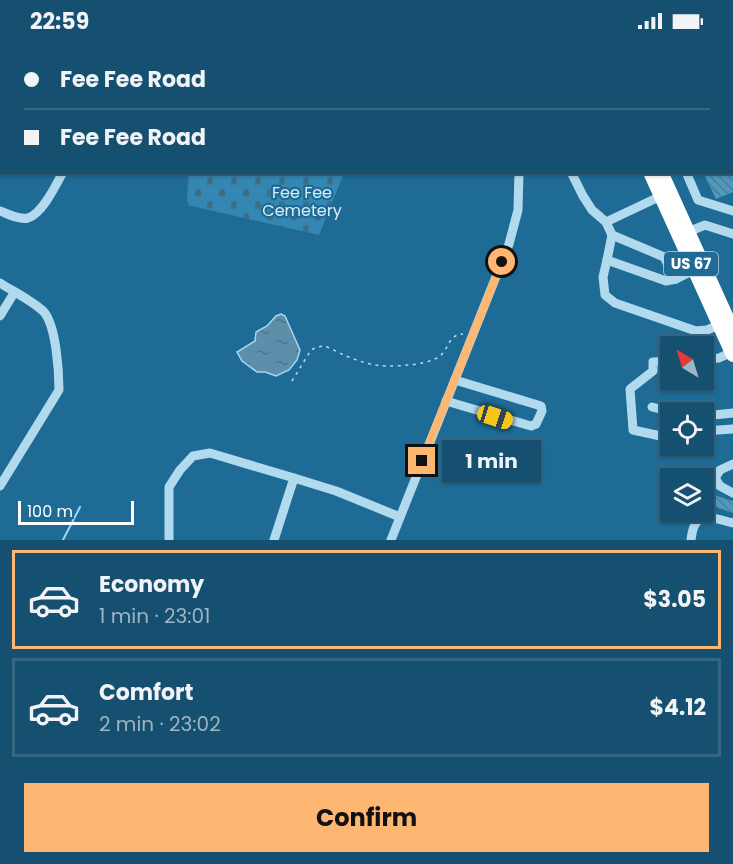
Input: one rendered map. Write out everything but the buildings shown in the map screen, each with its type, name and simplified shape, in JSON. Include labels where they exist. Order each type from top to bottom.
[{"type":"highway","name":"US 67","points":[[651,174],[732,354]]},
{"type":"highway","name":"US 67","points":[[662,174],[733,331]]},
{"type":"street","points":[[0,211],[25,218],[35,214],[62,174]]},
{"type":"street","points":[[391,540],[514,230],[518,210],[519,174]]},
{"type":"street","points":[[571,174],[587,203],[606,222],[612,235],[603,277],[606,295],[615,303],[696,331],[720,325]]},
{"type":"street","points":[[687,174],[698,200],[733,211]]},
{"type":"street","points":[[606,222],[661,196]]},
{"type":"street","points":[[688,232],[705,225],[733,234]]},
{"type":"street","points":[[612,235],[664,257],[676,279]]},
{"type":"street","points":[[607,260],[666,281],[694,270]]},
{"type":"street","points":[[0,284],[42,311],[50,320],[59,373],[59,390],[0,486]]},
{"type":"street","points":[[0,316],[14,293]]},
{"type":"street","points":[[696,331],[698,336]]},
{"type":"street","points":[[714,358],[732,354]]},
{"type":"street","points":[[660,362],[653,362],[654,371],[630,389],[633,430],[660,436]]},
{"type":"street","points":[[446,402],[531,426],[537,424],[542,411],[541,406],[455,380]]},
{"type":"street","points":[[652,407],[660,409]]},
{"type":"street","points":[[714,415],[733,413]]},
{"type":"street","points":[[714,430],[733,429]]},
{"type":"street","points":[[169,540],[170,487],[180,470],[193,456],[210,453],[336,491],[400,517]]},
{"type":"street","points":[[733,464],[720,470],[715,478],[720,486],[733,492]]},
{"type":"street","points":[[274,540],[294,478]]},
{"type":"street","points":[[691,540],[694,522],[699,518],[712,517],[733,523]]},
{"type":"path","points":[[292,381],[307,355],[315,348],[324,346],[368,364],[397,366],[421,363],[438,357],[454,335],[473,335]]},
{"type":"green space","name":"Fee Fee Cemetery","points":[[188,174],[344,174],[319,235],[187,205]]},
{"type":"water","points":[[281,314],[285,316],[300,350],[297,360],[289,370],[276,376],[257,372],[242,361],[237,352],[255,341],[256,332]]},
{"type":"waterway","points":[[63,540],[80,507]]},
{"type":"route","points":[[422,461],[502,262]]}]
